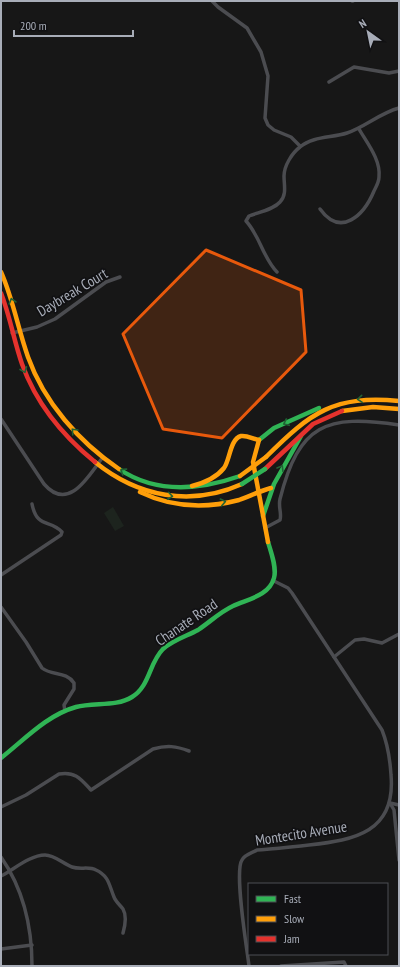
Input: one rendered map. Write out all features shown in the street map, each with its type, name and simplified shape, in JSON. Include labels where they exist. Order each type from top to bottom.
[{"type":"main road","points":[[1,272],[10,294],[32,369],[46,395],[73,430],[123,472],[138,479],[175,488],[209,487],[240,476],[266,456],[297,426],[324,409],[335,405]]},
{"type":"main road","points":[[1,293],[23,367],[38,399],[66,436],[97,464],[149,497],[166,503],[208,506],[252,495],[271,488]]},
{"type":"main road","points":[[274,581],[275,566],[265,528],[253,462],[259,440],[274,428],[321,407],[359,399],[379,398],[399,401]]},
{"type":"main road","points":[[132,487],[160,495],[193,497],[209,496],[242,484],[265,469],[314,423],[341,411],[360,407],[382,406],[399,409]]},
{"type":"main road","points":[[263,517],[271,488],[301,436],[314,423]]},
{"type":"main road","points":[[175,488],[194,486],[215,477],[228,462],[233,444],[238,438],[244,436],[259,440]]},
{"type":"main road","name":"Chanate Road","points":[[1,757],[65,710],[84,705],[116,702],[132,697],[138,693],[148,681],[158,655],[164,649],[204,626],[228,608],[260,594],[274,581]]},
{"type":"street","points":[[212,1],[247,28],[256,41],[268,76],[265,118],[268,125],[274,130],[292,137],[300,146]]},
{"type":"street","points":[[329,82],[354,67],[389,73],[399,71]]},
{"type":"street","points":[[277,272],[270,265],[258,237],[246,221],[249,216],[273,207],[280,202],[285,189],[284,175],[287,165],[300,146],[318,139],[359,129],[390,111],[399,108]]},
{"type":"street","points":[[320,209],[326,217],[333,222],[340,223],[355,218],[368,205],[380,178],[379,169],[376,159],[359,129]]},
{"type":"street","name":"Daybreak Court","points":[[12,333],[55,319],[106,282],[120,277]]},
{"type":"street","points":[[1,419],[44,484],[54,493],[66,494],[76,490],[103,456]]},
{"type":"street","points":[[265,528],[280,520],[279,504],[289,470],[303,444],[315,432],[331,424],[356,420],[399,425]]},
{"type":"street","points":[[1,575],[62,535],[62,532],[59,529],[44,523],[35,516],[32,504]]},
{"type":"street","points":[[274,581],[288,588],[334,656],[385,738],[390,758],[392,784],[390,803],[394,810],[399,860]]},
{"type":"street","points":[[1,607],[26,642],[42,668],[45,671],[64,675],[71,679],[74,683],[74,689],[64,706],[65,710]]},
{"type":"street","points":[[334,656],[355,640],[364,639],[382,643],[399,634]]},
{"type":"street","points":[[1,806],[26,795],[59,774],[65,773],[78,775],[90,790],[153,749],[163,746],[176,746],[189,751]]},
{"type":"street","points":[[390,803],[399,805]]},
{"type":"street","name":"Montecito Avenue","points":[[249,966],[240,884],[240,864],[242,860],[248,854],[257,850],[338,842],[353,838],[372,827],[390,803]]},
{"type":"street","points":[[1,876],[33,859],[44,855],[51,856],[72,867],[91,868],[97,870],[105,876],[109,882],[114,898],[124,910],[125,925],[123,933]]},
{"type":"street","points":[[1,857],[11,871],[20,890],[27,916],[32,945],[32,966]]},
{"type":"street","points":[[1,949],[32,945]]},
{"type":"street","points":[[280,966],[344,962],[346,966]]},
{"type":"highlighted area","points":[[206,250],[301,290],[306,352],[222,438],[163,429],[123,334]]},
{"type":"shaded area","points":[[113,507],[124,526],[115,531],[104,513]]},
{"type":"traffic: fast","points":[[259,440],[274,428],[319,408]]},
{"type":"traffic: fast","points":[[263,516],[274,484],[301,436]]},
{"type":"traffic: fast","points":[[119,469],[148,483],[178,487],[194,487],[225,481],[240,476]]},
{"type":"traffic: fast","points":[[242,484],[265,469]]},
{"type":"traffic: fast","points":[[1,758],[36,729],[65,711],[76,707],[119,702],[132,697],[138,692],[146,681],[158,655],[163,649],[198,630],[228,608],[257,596],[268,589],[275,574],[268,542]]},
{"type":"traffic: slow","points":[[1,272],[9,293],[28,357],[43,390],[64,420],[77,434],[119,469]]},
{"type":"traffic: slow","points":[[266,457],[297,428],[325,410],[340,404],[357,401],[399,401]]},
{"type":"traffic: slow","points":[[342,411],[373,407],[399,409]]},
{"type":"traffic: slow","points":[[192,486],[210,480],[221,472],[226,464],[232,445],[237,438],[243,436],[259,440]]},
{"type":"traffic: slow","points":[[259,440],[253,462],[268,542]]},
{"type":"traffic: slow","points":[[240,476],[266,457]]},
{"type":"traffic: slow","points":[[95,462],[112,474],[129,483],[166,495],[204,495],[223,491],[242,484]]},
{"type":"traffic: slow","points":[[140,492],[164,501],[188,505],[214,505],[239,500],[271,488]]},
{"type":"traffic: jam","points":[[1,293],[22,364],[35,392],[52,418],[62,430],[95,462]]},
{"type":"traffic: jam","points":[[265,469],[313,424],[342,411]]}]
